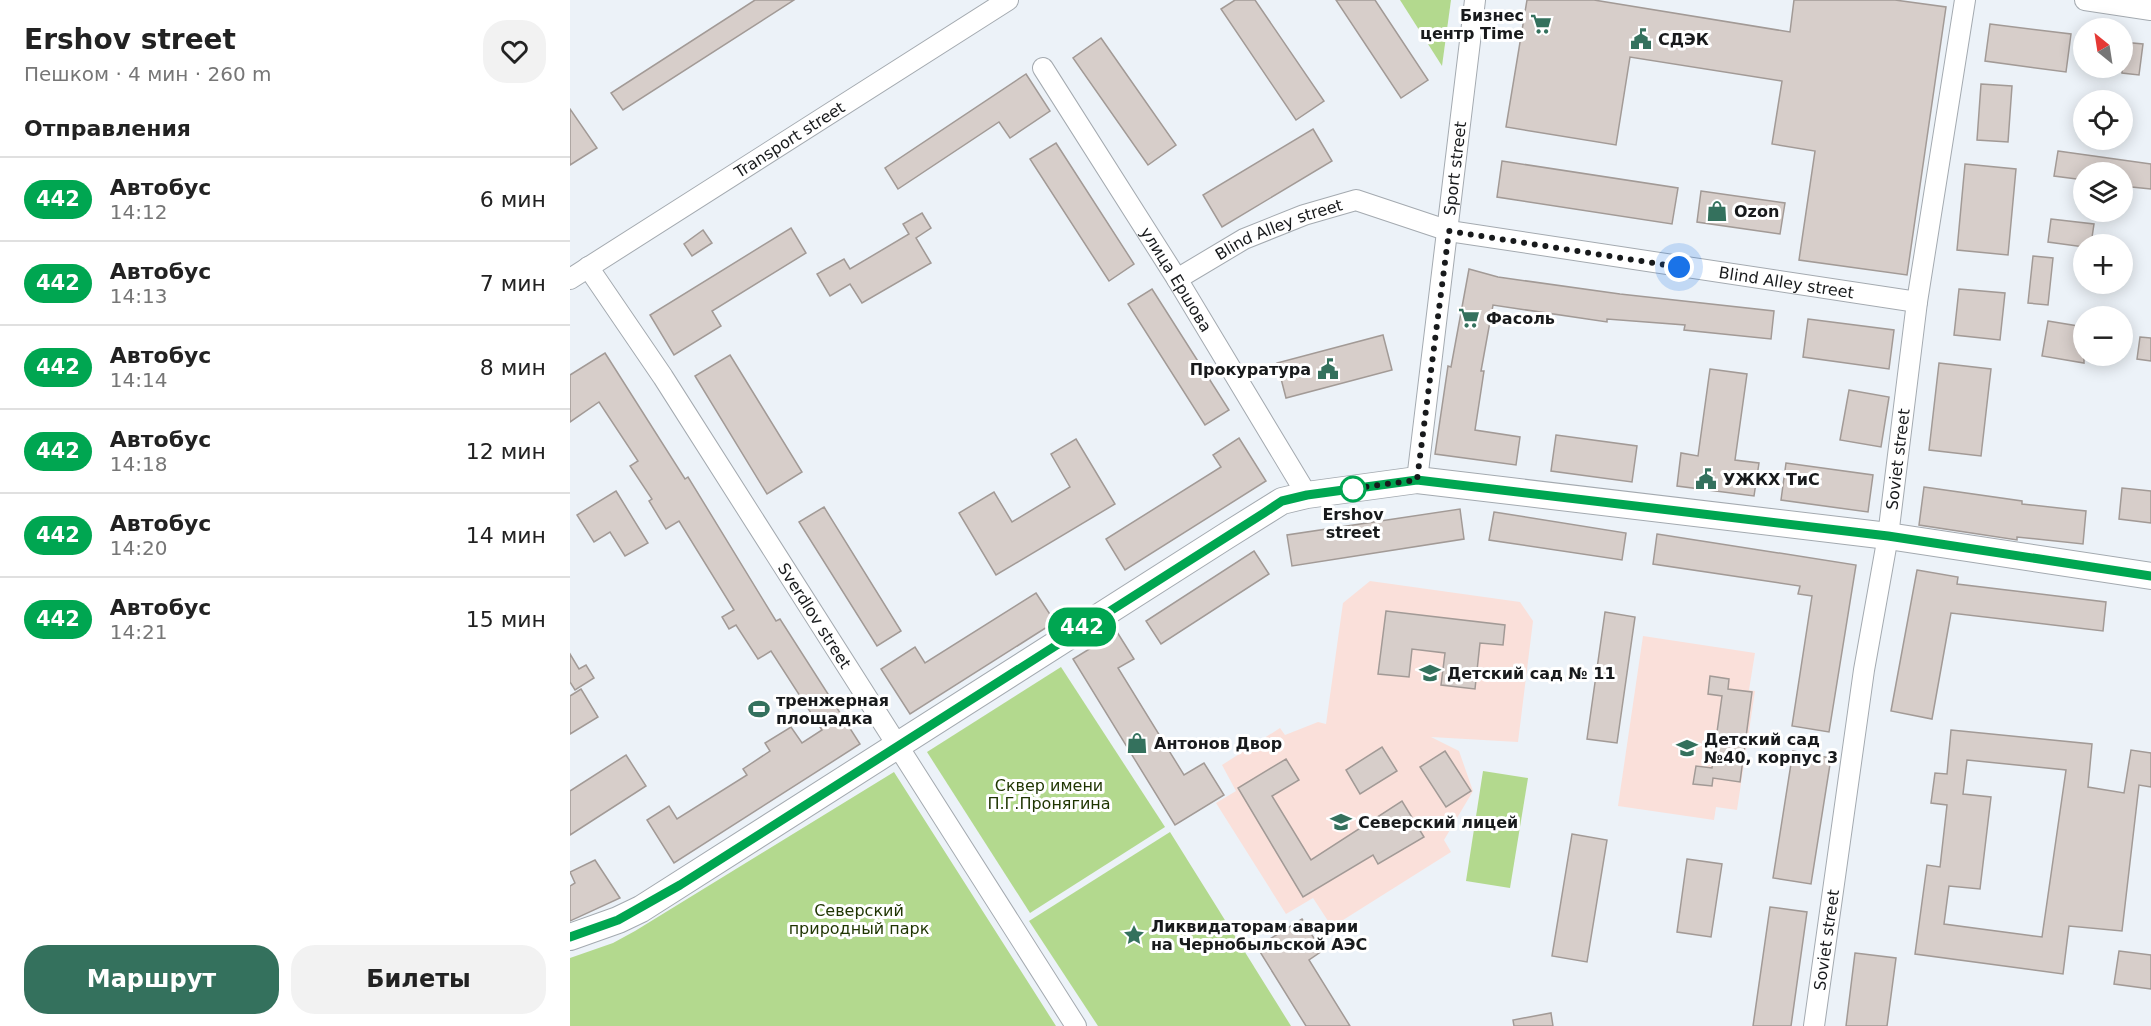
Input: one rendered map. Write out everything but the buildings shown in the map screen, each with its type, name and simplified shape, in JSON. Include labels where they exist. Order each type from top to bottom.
[{"type":"main road","points":[[570,937],[641,909],[1282,501],[1307,495],[1417,480],[1888,536],[2151,576]]},
{"type":"street","points":[[975,20],[982,0]]},
{"type":"street","name":"Transport street","points":[[570,279],[1008,0]]},
{"type":"street","name":"Sport street","points":[[1417,480],[1449,231],[1475,0]]},
{"type":"street","name":"Soviet street","points":[[1814,1026],[1864,670],[1888,536],[1917,302],[1965,0]]},
{"type":"street","points":[[2085,0],[2151,10]]},
{"type":"street","name":"улица Ершова","points":[[1043,68],[1177,279],[1307,495]]},
{"type":"street","name":"Blind Alley street","points":[[1177,279],[1244,239],[1304,215],[1356,200],[1449,231],[1917,302]]},
{"type":"street","name":"Sverdlov street","points":[[588,267],[663,377],[1076,1026]]},
{"type":"shaded area","points":[[1370,581],[1520,602],[1533,621],[1518,742],[1431,737],[1459,751],[1473,791],[1444,840],[1451,852],[1332,927],[1313,898],[1286,914],[1216,803],[1236,791],[1222,765],[1280,728],[1285,735],[1318,722],[1326,724],[1343,603]]},
{"type":"shaded area","name":"Детский сад №40, корпус 3","points":[[1643,636],[1755,653],[1749,690],[1755,691],[1737,810],[1716,807],[1714,820],[1618,806]]},
{"type":"green space","points":[[1400,0],[1451,0],[1442,66]]},
{"type":"green space","name":"Сквер имени П.Г.Пронягина","points":[[1061,667],[1165,827],[1030,913],[927,752]]},
{"type":"green space","points":[[1483,771],[1528,778],[1510,888],[1466,881]]},
{"type":"green space","name":"Северский природный парк","points":[[894,772],[1056,1026],[570,1026],[570,958],[613,943],[635,931]]},
{"type":"green space","points":[[1170,832],[1291,1026],[1098,1026],[1029,921]]},
{"type":"bus line","name":"442","points":[[570,937],[641,909],[1282,501],[1307,495],[1417,480],[1888,536],[2151,576]]},
{"type":"place","name":"Бизнес центр Time","points":[[1541,24]]},
{"type":"place","name":"СДЭК","points":[[1641,39]]},
{"type":"place","name":"Ozon","points":[[1717,211]]},
{"type":"place","name":"Фасоль","points":[[1469,318]]},
{"type":"place","name":"Прокуратура","points":[[1328,369]]},
{"type":"place","name":"УЖКХ ТиС","points":[[1706,479]]},
{"type":"place","name":"Ershov street","points":[[1353,489]]},
{"type":"place","name":"Детский сад № 11","points":[[1430,673]]},
{"type":"place","name":"тренжерная площадка","points":[[759,709]]},
{"type":"place","name":"Антонов Двор","points":[[1137,743]]},
{"type":"place","name":"Детский сад №40, корпус 3","points":[[1687,748]]},
{"type":"place","name":"Северский лицей","points":[[1341,822]]},
{"type":"place","name":"Ликвидаторам аварии на Чернобыльской АЭС","points":[[1134,935]]},
{"type":"route","points":[[1353,489],[1349,489],[1417,480],[1449,231],[1679,267]]}]
